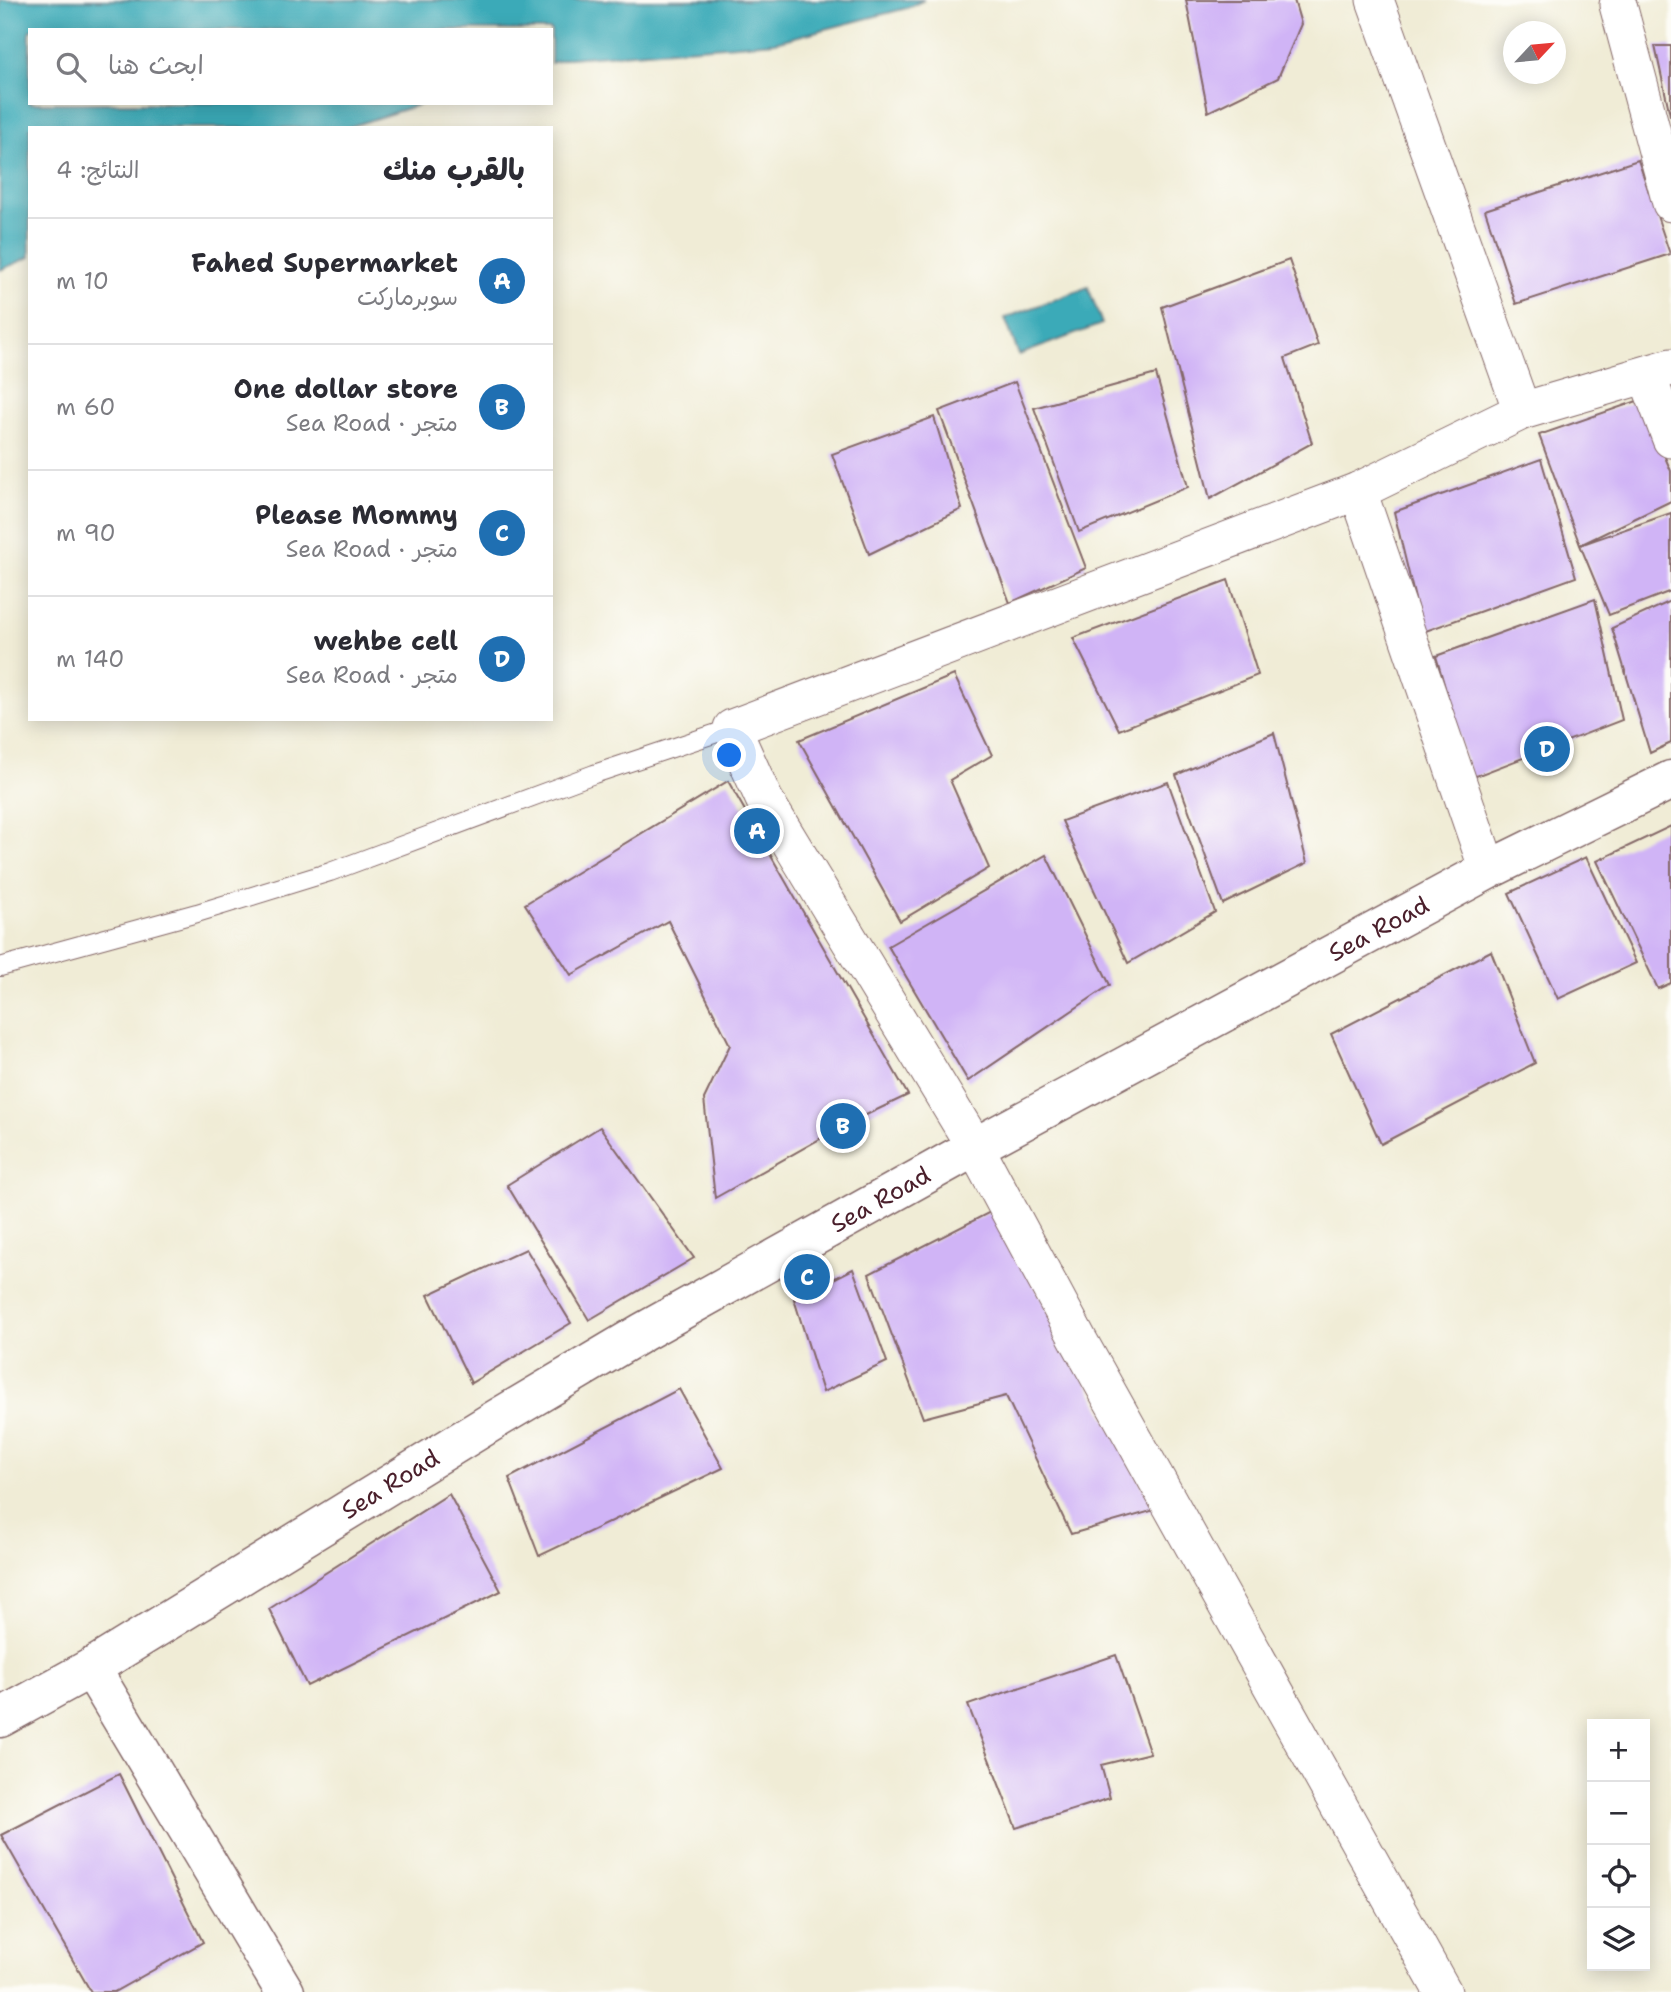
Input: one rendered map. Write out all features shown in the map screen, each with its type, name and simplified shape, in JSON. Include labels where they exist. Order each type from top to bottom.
[{"type":"main road","name":"Sea Road","points":[[0,1718],[91,1668],[583,1368],[975,1147],[1488,870],[1671,780]]},
{"type":"main road","points":[[91,1668],[285,1992]]},
{"type":"street","points":[[1375,0],[1522,411]]},
{"type":"street","points":[[1618,5],[1671,203]]},
{"type":"street","points":[[1443,1992],[1079,1341],[975,1147],[764,799],[732,728],[1358,491],[1522,411],[1659,372],[1671,439]]},
{"type":"street","points":[[1358,491],[1488,870]]},
{"type":"lane","points":[[0,967],[330,872],[594,774],[732,728]]},
{"type":"water","points":[[0,0],[924,0],[907,8],[775,42],[569,58],[553,62],[553,28],[28,28],[28,105],[418,105],[352,126],[28,126],[28,258],[0,270]]},
{"type":"water","points":[[1088,287],[1102,324],[1019,355],[1005,318]]},
{"type":"building","points":[[1186,0],[1294,0],[1301,24],[1278,78],[1208,112]]},
{"type":"building","points":[[1655,46],[1671,46],[1671,115],[1670,115]]},
{"type":"building","points":[[1638,160],[1670,254],[1516,304],[1485,210]]},
{"type":"building","points":[[1289,260],[1318,345],[1285,358],[1312,443],[1210,499],[1162,307]]},
{"type":"building","points":[[1156,374],[1188,487],[1079,532],[1034,408]]},
{"type":"building","points":[[1015,382],[1086,568],[1010,603],[939,411]]},
{"type":"building","points":[[1640,400],[1671,471],[1671,501],[1580,545],[1539,435]]},
{"type":"building","points":[[934,417],[962,509],[869,554],[832,454]]},
{"type":"building","points":[[1541,459],[1576,577],[1423,632],[1394,512]]},
{"type":"building","points":[[1671,513],[1671,591],[1609,615],[1580,545]]},
{"type":"building","points":[[1228,580],[1258,675],[1119,730],[1073,638]]},
{"type":"building","points":[[1595,599],[1622,720],[1471,778],[1436,656]]},
{"type":"building","points":[[1671,601],[1671,743],[1650,753],[1612,628]]},
{"type":"building","points":[[954,675],[992,755],[950,780],[989,868],[900,921],[799,740]]},
{"type":"building","points":[[1274,733],[1307,863],[1223,904],[1176,775]]},
{"type":"building","points":[[728,781],[908,1095],[843,1126],[715,1198],[704,1099],[730,1045],[668,921],[571,975],[525,904]]},
{"type":"building","points":[[1168,782],[1215,912],[1128,963],[1062,821]]},
{"type":"building","points":[[1671,826],[1671,983],[1658,989],[1597,861]]},
{"type":"building","points":[[1046,855],[1110,985],[968,1081],[888,946]]},
{"type":"building","points":[[1586,857],[1636,963],[1558,999],[1509,893]]},
{"type":"building","points":[[1491,951],[1535,1063],[1381,1144],[1331,1034]]},
{"type":"building","points":[[600,1127],[694,1258],[589,1320],[507,1185]]},
{"type":"building","points":[[994,1210],[1155,1510],[1071,1534],[1006,1396],[923,1418],[869,1274]]},
{"type":"building","points":[[526,1249],[571,1323],[471,1383],[428,1295]]},
{"type":"building","points":[[853,1269],[887,1362],[823,1392],[794,1299]]},
{"type":"building","points":[[679,1389],[723,1468],[539,1556],[509,1478]]},
{"type":"building","points":[[449,1494],[501,1591],[307,1686],[269,1609]]},
{"type":"building","points":[[1116,1655],[1150,1753],[1101,1765],[1110,1798],[1016,1828],[968,1705]]},
{"type":"building","points":[[119,1774],[203,1942],[114,1992],[91,1992],[1,1835]]},
{"type":"place","name":"wehbe cell","points":[[1547,749]]},
{"type":"place","name":"Fahed Supermarket","points":[[757,831]]},
{"type":"place","name":"One dollar store","points":[[843,1126]]},
{"type":"place","name":"Please Mommy","points":[[807,1277]]}]
